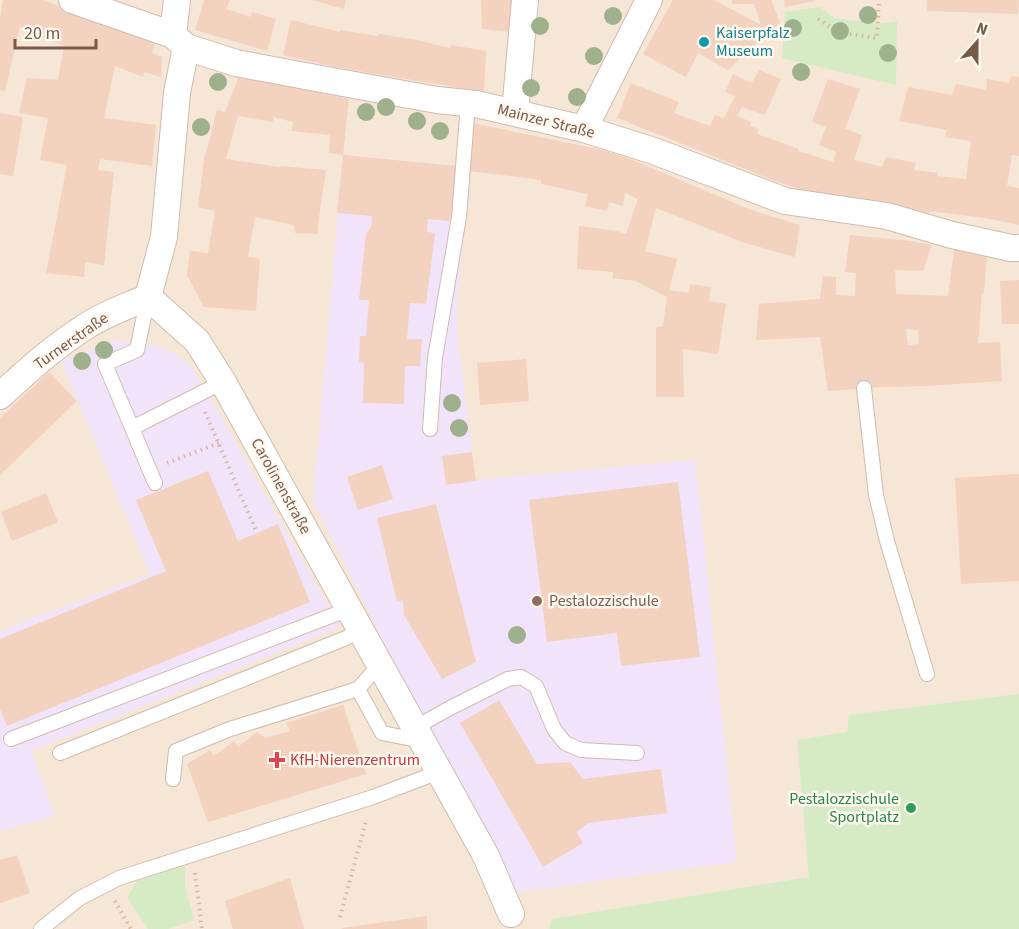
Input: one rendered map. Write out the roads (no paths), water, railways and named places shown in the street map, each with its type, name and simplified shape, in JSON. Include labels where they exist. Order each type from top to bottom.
[{"type":"street","points":[[515,112],[525,0]]},
{"type":"street","points":[[584,129],[649,0]]},
{"type":"street","points":[[148,297],[164,237],[180,41],[177,1]]},
{"type":"street","name":"Mainzer Straße","points":[[88,3],[236,63],[515,112],[584,129],[654,151],[784,201],[887,216],[952,235],[1019,248]]},
{"type":"street","name":"Carolinenstraße","points":[[148,297],[197,341],[223,382],[486,856],[511,914]]},
{"type":"street","name":"Turnerstraße","points":[[0,396],[47,353],[89,324],[148,297]]},
{"type":"lane","points":[[430,429],[435,358],[459,217],[468,104]]},
{"type":"lane","points":[[148,297],[137,350],[105,364],[155,483]]},
{"type":"lane","points":[[132,428],[223,382]]},
{"type":"lane","points":[[864,388],[876,495],[887,541],[927,674]]},
{"type":"lane","points":[[11,739],[355,620]]},
{"type":"lane","points":[[60,753],[346,638],[355,620]]},
{"type":"lane","points":[[172,779],[176,751],[230,729],[358,689],[379,665]]},
{"type":"lane","points":[[358,689],[382,733],[418,734],[450,708],[508,680],[521,677],[536,686],[554,729],[565,742],[581,750],[637,753]]},
{"type":"lane","points":[[41,929],[80,898],[118,878],[373,797],[439,772]]},
{"type":"place","name":"Kaiserpfalz Museum","points":[[704,42]]},
{"type":"place","name":"Pestalozzischule","points":[[537,601]]},
{"type":"place","name":"KfH-Nierenzentrum","points":[[277,760]]},
{"type":"place","name":"Pestalozzischule Sportplatz","points":[[911,808]]}]
